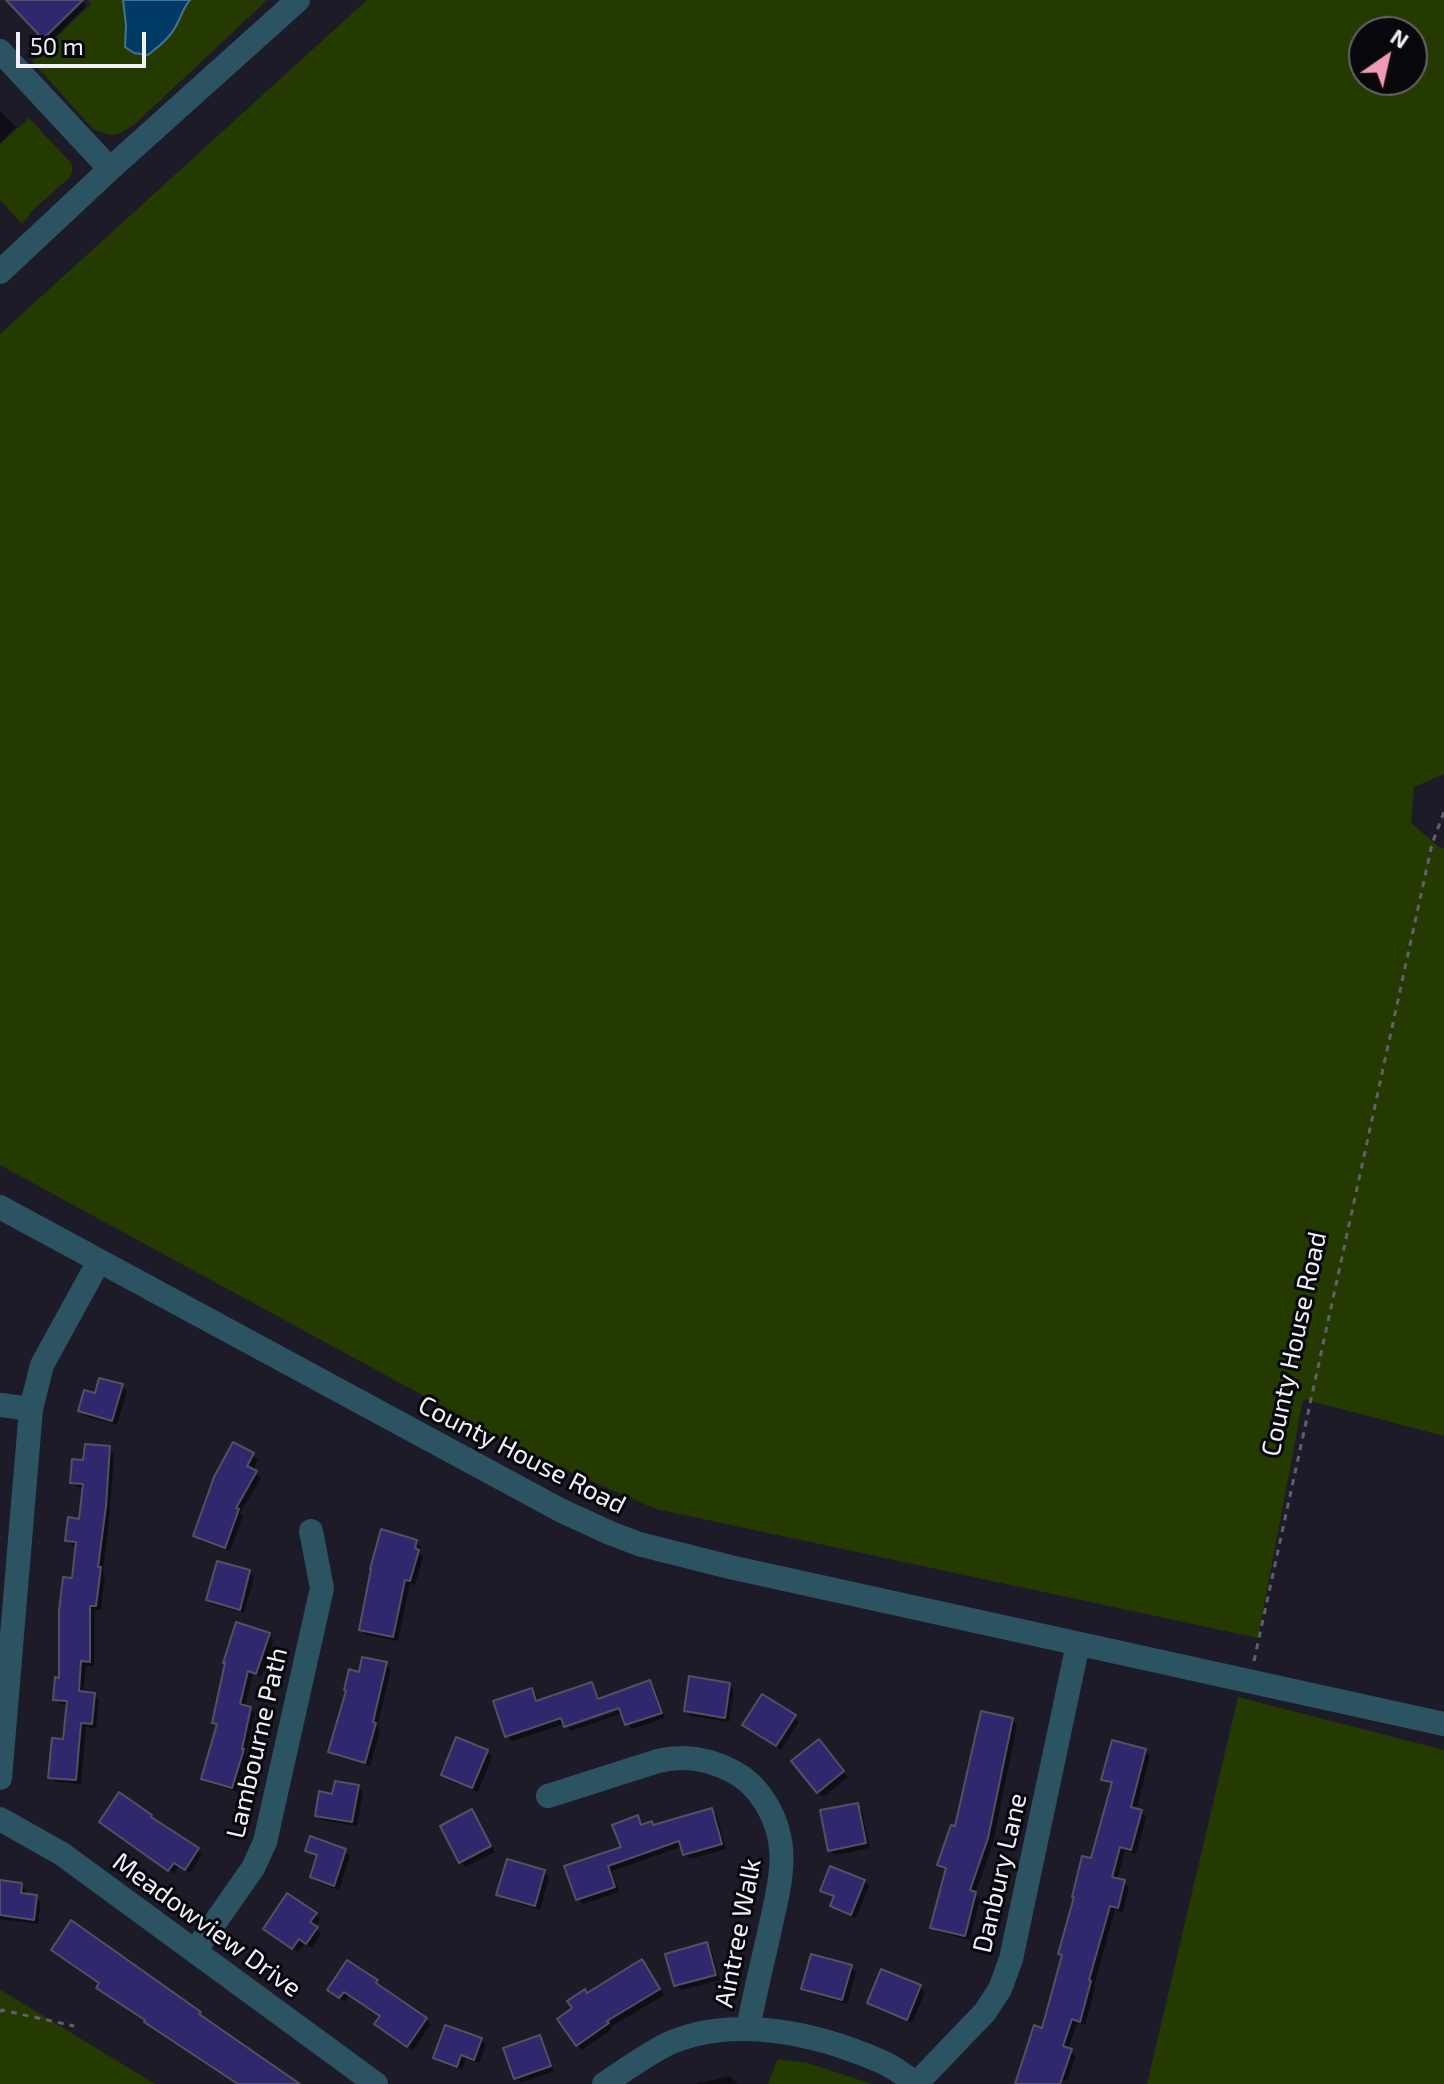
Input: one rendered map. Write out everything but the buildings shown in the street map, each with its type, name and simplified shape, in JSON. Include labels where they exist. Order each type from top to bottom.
[{"type":"street","points":[[0,272],[298,0]]},
{"type":"street","points":[[0,51],[110,169]]},
{"type":"street","name":"County House Road","points":[[0,1207],[560,1510],[610,1533],[730,1567],[1444,1724]]},
{"type":"street","points":[[0,1778],[31,1409],[42,1365],[99,1261]]},
{"type":"street","points":[[0,1405],[31,1409]]},
{"type":"street","name":"Lambourne Path","points":[[195,1951],[253,1868],[265,1842],[322,1588],[311,1531]]},
{"type":"street","name":"Danbury Lane","points":[[916,2084],[985,2012],[1000,1989],[1011,1959],[1078,1644]]},
{"type":"street","name":"Aintree Walk","points":[[548,1796],[658,1761],[690,1757],[723,1766],[759,1793],[772,1812],[778,1829],[783,1863],[748,2028]]},
{"type":"street","name":"Meadowview Drive","points":[[0,1819],[62,1854],[376,2084]]},
{"type":"street","points":[[604,2084],[670,2043],[708,2031],[748,2028],[790,2033],[840,2047],[883,2062],[916,2084]]},
{"type":"path","name":"County House Road","points":[[1249,1680],[1432,844],[1444,812]]},
{"type":"path","points":[[0,2012],[74,2026]]},
{"type":"green space","points":[[88,0],[267,0],[134,125],[110,135],[93,129],[32,61],[91,4]]},
{"type":"green space","points":[[367,0],[1444,0],[1444,774],[1414,787],[1411,823],[1444,848],[1444,1436],[1303,1399],[1258,1638],[656,1509],[536,1457],[0,1165],[0,334]]},
{"type":"green space","points":[[29,118],[71,163],[72,171],[69,178],[22,224],[0,200],[0,144]]},
{"type":"green space","points":[[1238,1697],[1444,1750],[1444,2084],[1147,2084]]},
{"type":"green space","points":[[0,1989],[14,1998],[155,2084],[0,2084]]},
{"type":"green space","points":[[778,2059],[808,2063],[872,2084],[768,2084]]},
{"type":"water","points":[[123,0],[190,0],[171,33],[148,55],[134,53],[125,47]]}]
